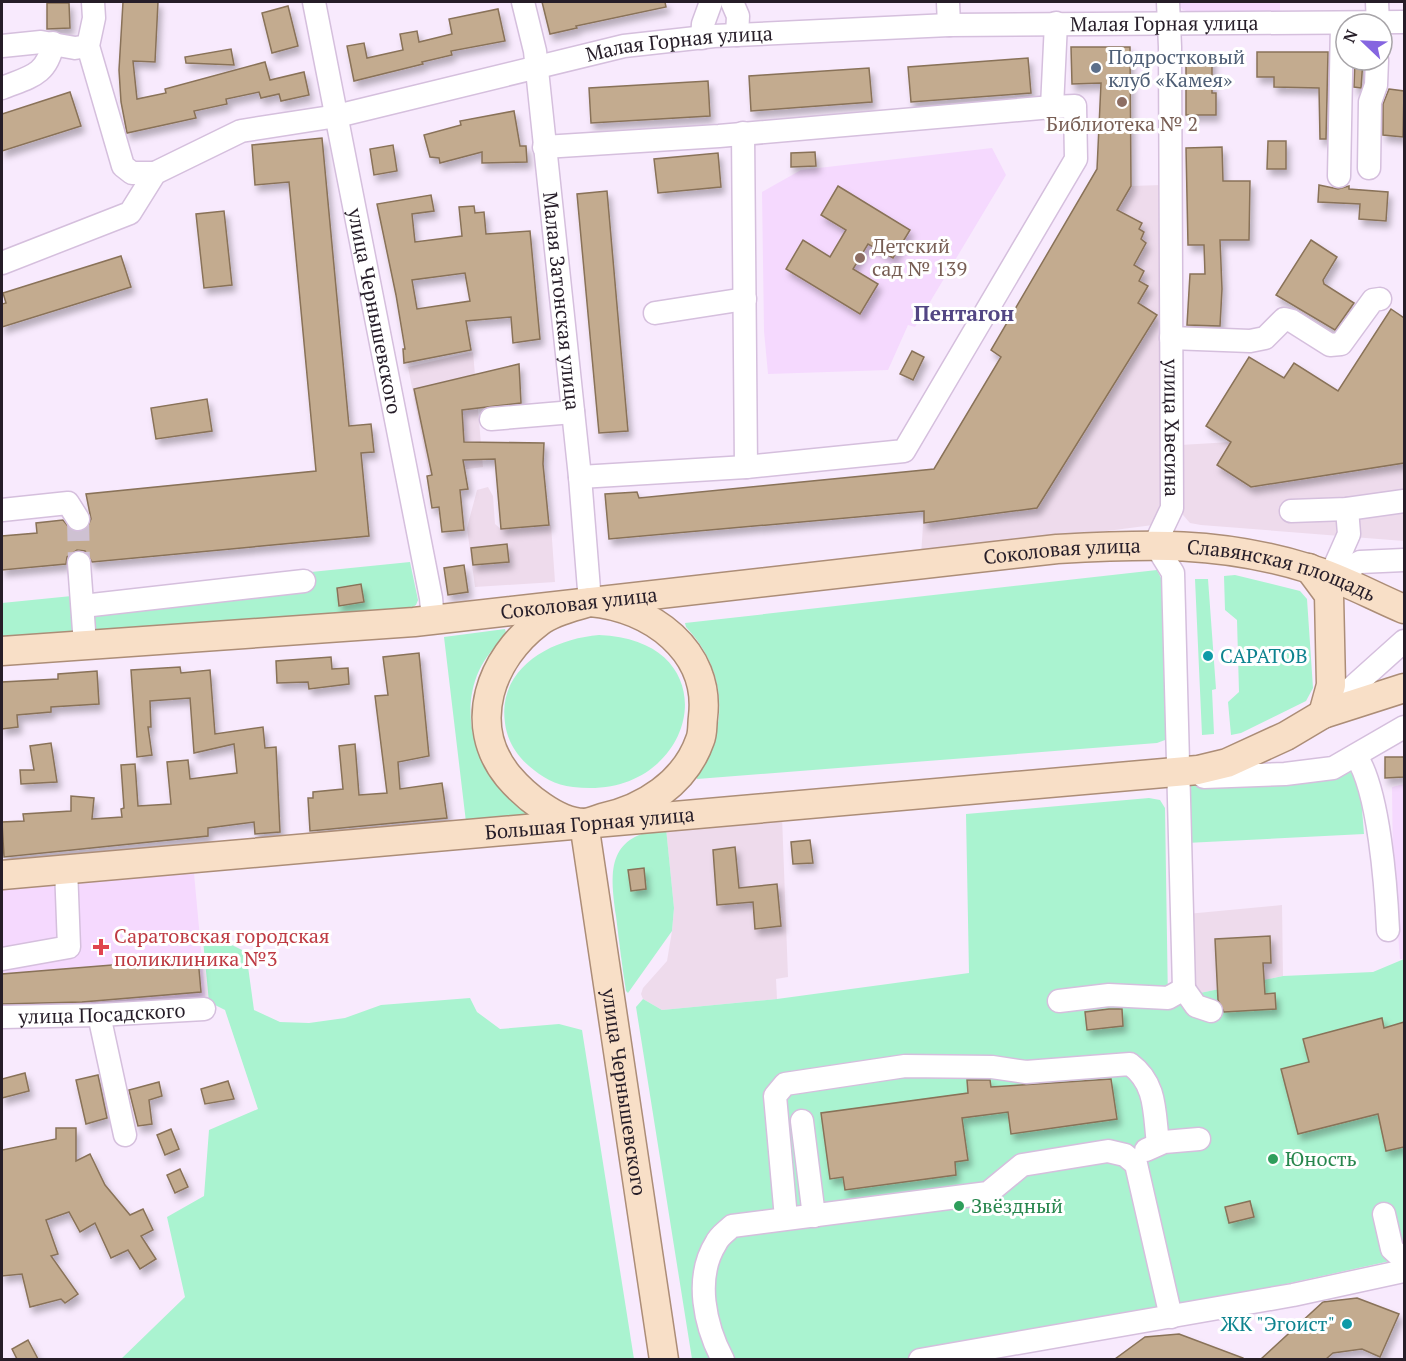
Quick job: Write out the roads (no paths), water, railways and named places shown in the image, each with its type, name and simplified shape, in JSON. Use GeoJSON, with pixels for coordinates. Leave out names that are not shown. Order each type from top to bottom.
{"type":"FeatureCollection","features":[{"type":"Feature","properties":{"kind":"main road","name":"Соколовая улица"},"geometry":{"type":"LineString","coordinates":[[2,651],[433,620],[1058,549],[1155,544]]}},
{"type":"Feature","properties":{"kind":"main road","name":"Славянская площадь"},"geometry":{"type":"LineString","coordinates":[[1155,544],[1233,551],[1320,572],[1404,609]]}},
{"type":"Feature","properties":{"kind":"main road"},"geometry":{"type":"LineString","coordinates":[[1320,572],[1329,595],[1330,685],[1323,714]]}},
{"type":"Feature","properties":{"kind":"main road"},"geometry":{"type":"LineString","coordinates":[[590,602],[620,607],[658,623],[687,651],[698,675],[705,701],[701,739],[687,764],[673,782],[642,806],[585,831],[517,787],[497,757],[486,709],[495,674],[507,651],[541,620],[590,602]]}},
{"type":"Feature","properties":{"kind":"main road"},"geometry":{"type":"LineString","coordinates":[[1176,775],[1227,763],[1286,736],[1323,714],[1404,688]]}},
{"type":"Feature","properties":{"kind":"main road","name":"Большая Горная улица"},"geometry":{"type":"LineString","coordinates":[[2,875],[440,838],[585,831],[1176,775]]}},
{"type":"Feature","properties":{"kind":"main road","name":"улица Чернышевского"},"geometry":{"type":"LineString","coordinates":[[585,831],[664,1359]]}},
{"type":"Feature","properties":{"kind":"street"},"geometry":{"type":"LineString","coordinates":[[93,2],[94,18],[88,46],[123,166],[132,173],[155,173]]}},
{"type":"Feature","properties":{"kind":"street","name":"улица Чернышевского"},"geometry":{"type":"LineString","coordinates":[[314,2],[431,598],[433,620]]}},
{"type":"Feature","properties":{"kind":"street","name":"Малая Затонская улица"},"geometry":{"type":"LineString","coordinates":[[523,2],[536,67],[580,477],[590,602]]}},
{"type":"Feature","properties":{"kind":"street"},"geometry":{"type":"LineString","coordinates":[[702,38],[703,24],[711,2]]}},
{"type":"Feature","properties":{"kind":"street"},"geometry":{"type":"LineString","coordinates":[[732,2],[738,16],[737,35]]}},
{"type":"Feature","properties":{"kind":"street"},"geometry":{"type":"LineString","coordinates":[[948,2],[950,25]]}},
{"type":"Feature","properties":{"kind":"street","name":"Малая Горная улица"},"geometry":{"type":"LineString","coordinates":[[155,173],[241,131],[337,116],[624,46],[737,35],[950,25],[1056,23],[1168,12],[1334,23]]}},
{"type":"Feature","properties":{"kind":"street","name":"улица Хвесина"},"geometry":{"type":"LineString","coordinates":[[1155,544],[1172,508],[1168,12]]}},
{"type":"Feature","properties":{"kind":"street"},"geometry":{"type":"LineString","coordinates":[[1052,107],[1056,23]]}},
{"type":"Feature","properties":{"kind":"street"},"geometry":{"type":"LineString","coordinates":[[2,46],[53,43],[75,48],[88,46]]}},
{"type":"Feature","properties":{"kind":"street"},"geometry":{"type":"LineString","coordinates":[[2,87],[40,74],[51,55],[53,43]]}},
{"type":"Feature","properties":{"kind":"street"},"geometry":{"type":"LineString","coordinates":[[1339,176],[1341,72]]}},
{"type":"Feature","properties":{"kind":"street"},"geometry":{"type":"LineString","coordinates":[[1369,168],[1370,102],[1376,85],[1377,72]]}},
{"type":"Feature","properties":{"kind":"street"},"geometry":{"type":"LineString","coordinates":[[544,147],[1075,106],[1076,159],[904,451],[746,467],[580,477]]}},
{"type":"Feature","properties":{"kind":"street"},"geometry":{"type":"LineString","coordinates":[[743,133],[746,467]]}},
{"type":"Feature","properties":{"kind":"street"},"geometry":{"type":"LineString","coordinates":[[2,263],[130,213],[155,173]]}},
{"type":"Feature","properties":{"kind":"street"},"geometry":{"type":"LineString","coordinates":[[655,313],[745,298]]}},
{"type":"Feature","properties":{"kind":"street"},"geometry":{"type":"LineString","coordinates":[[1171,338],[1250,341],[1265,338],[1284,319],[1292,321],[1330,345],[1336,345],[1341,344],[1373,300],[1380,299]]}},
{"type":"Feature","properties":{"kind":"street"},"geometry":{"type":"LineString","coordinates":[[491,419],[573,412]]}},
{"type":"Feature","properties":{"kind":"street"},"geometry":{"type":"LineString","coordinates":[[1291,511],[1347,509],[1404,501]]}},
{"type":"Feature","properties":{"kind":"street"},"geometry":{"type":"LineString","coordinates":[[2,510],[68,503],[78,519]]}},
{"type":"Feature","properties":{"kind":"street"},"geometry":{"type":"LineString","coordinates":[[1320,572],[1349,534],[1347,509]]}},
{"type":"Feature","properties":{"kind":"street"},"geometry":{"type":"LineString","coordinates":[[1155,544],[1173,573],[1176,775],[1184,989],[1196,1006],[1211,1011]]}},
{"type":"Feature","properties":{"kind":"street"},"geometry":{"type":"LineString","coordinates":[[1320,572],[1359,562],[1404,560]]}},
{"type":"Feature","properties":{"kind":"street"},"geometry":{"type":"LineString","coordinates":[[79,563],[85,644]]}},
{"type":"Feature","properties":{"kind":"street"},"geometry":{"type":"LineString","coordinates":[[82,606],[304,581]]}},
{"type":"Feature","properties":{"kind":"street"},"geometry":{"type":"LineString","coordinates":[[1323,714],[1404,641]]}},
{"type":"Feature","properties":{"kind":"street"},"geometry":{"type":"LineString","coordinates":[[1176,775],[1285,774],[1333,768],[1404,727]]}},
{"type":"Feature","properties":{"kind":"street"},"geometry":{"type":"LineString","coordinates":[[1356,756],[1367,776],[1386,882],[1388,930]]}},
{"type":"Feature","properties":{"kind":"street"},"geometry":{"type":"LineString","coordinates":[[2,959],[69,947],[66,868]]}},
{"type":"Feature","properties":{"kind":"street"},"geometry":{"type":"LineString","coordinates":[[1059,1001],[1109,995],[1168,998],[1184,989]]}},
{"type":"Feature","properties":{"kind":"street","name":"улица Посадского"},"geometry":{"type":"LineString","coordinates":[[2,1017],[99,1015],[204,1009]]}},
{"type":"Feature","properties":{"kind":"street"},"geometry":{"type":"LineString","coordinates":[[99,1015],[125,1135]]}},
{"type":"Feature","properties":{"kind":"street"},"geometry":{"type":"LineString","coordinates":[[786,1218],[775,1096],[785,1084],[905,1066],[992,1066],[1026,1072],[1130,1064],[1144,1074],[1150,1087],[1158,1144]]}},
{"type":"Feature","properties":{"kind":"street"},"geometry":{"type":"LineString","coordinates":[[802,1121],[814,1216]]}},
{"type":"Feature","properties":{"kind":"street"},"geometry":{"type":"LineString","coordinates":[[1136,1164],[1148,1147],[1199,1139]]}},
{"type":"Feature","properties":{"kind":"street"},"geometry":{"type":"LineString","coordinates":[[723,1359],[711,1337],[704,1300],[707,1263],[716,1242],[732,1226],[988,1193],[1022,1165],[1108,1151],[1125,1155],[1136,1164],[1171,1317]]}},
{"type":"Feature","properties":{"kind":"street"},"geometry":{"type":"LineString","coordinates":[[1388,1213],[1404,1260]]}},
{"type":"Feature","properties":{"kind":"street"},"geometry":{"type":"LineString","coordinates":[[920,1359],[1038,1350],[1171,1317],[1404,1271]]}},
{"type":"Feature","properties":{"kind":"tunnel"},"geometry":{"type":"LineString","coordinates":[[78,519],[79,563]]}},
{"type":"Feature","properties":{"kind":"place","name":"Подростковый клуб «Камея»"},"geometry":{"type":"Point","coordinates":[1096,68]}},
{"type":"Feature","properties":{"kind":"place","name":"Библиотека № 2"},"geometry":{"type":"Point","coordinates":[1122,102]}},
{"type":"Feature","properties":{"kind":"place","name":"Детский сад № 139"},"geometry":{"type":"Point","coordinates":[860,258]}},
{"type":"Feature","properties":{"kind":"place","name":"САРАТОВ"},"geometry":{"type":"Point","coordinates":[1208,656]}},
{"type":"Feature","properties":{"kind":"place","name":"Саратовская городская поликлиника №3"},"geometry":{"type":"Point","coordinates":[101,947]}},
{"type":"Feature","properties":{"kind":"place","name":"Юность"},"geometry":{"type":"Point","coordinates":[1273,1159]}},
{"type":"Feature","properties":{"kind":"place","name":"Звёздный"},"geometry":{"type":"Point","coordinates":[959,1206]}},
{"type":"Feature","properties":{"kind":"place","name":"ЖК \"Эгоист\""},"geometry":{"type":"Point","coordinates":[1347,1324]}},
{"type":"Feature","properties":{"kind":"district","name":"Пентагон"},"geometry":{"type":"Point","coordinates":[964,314]}}]}
